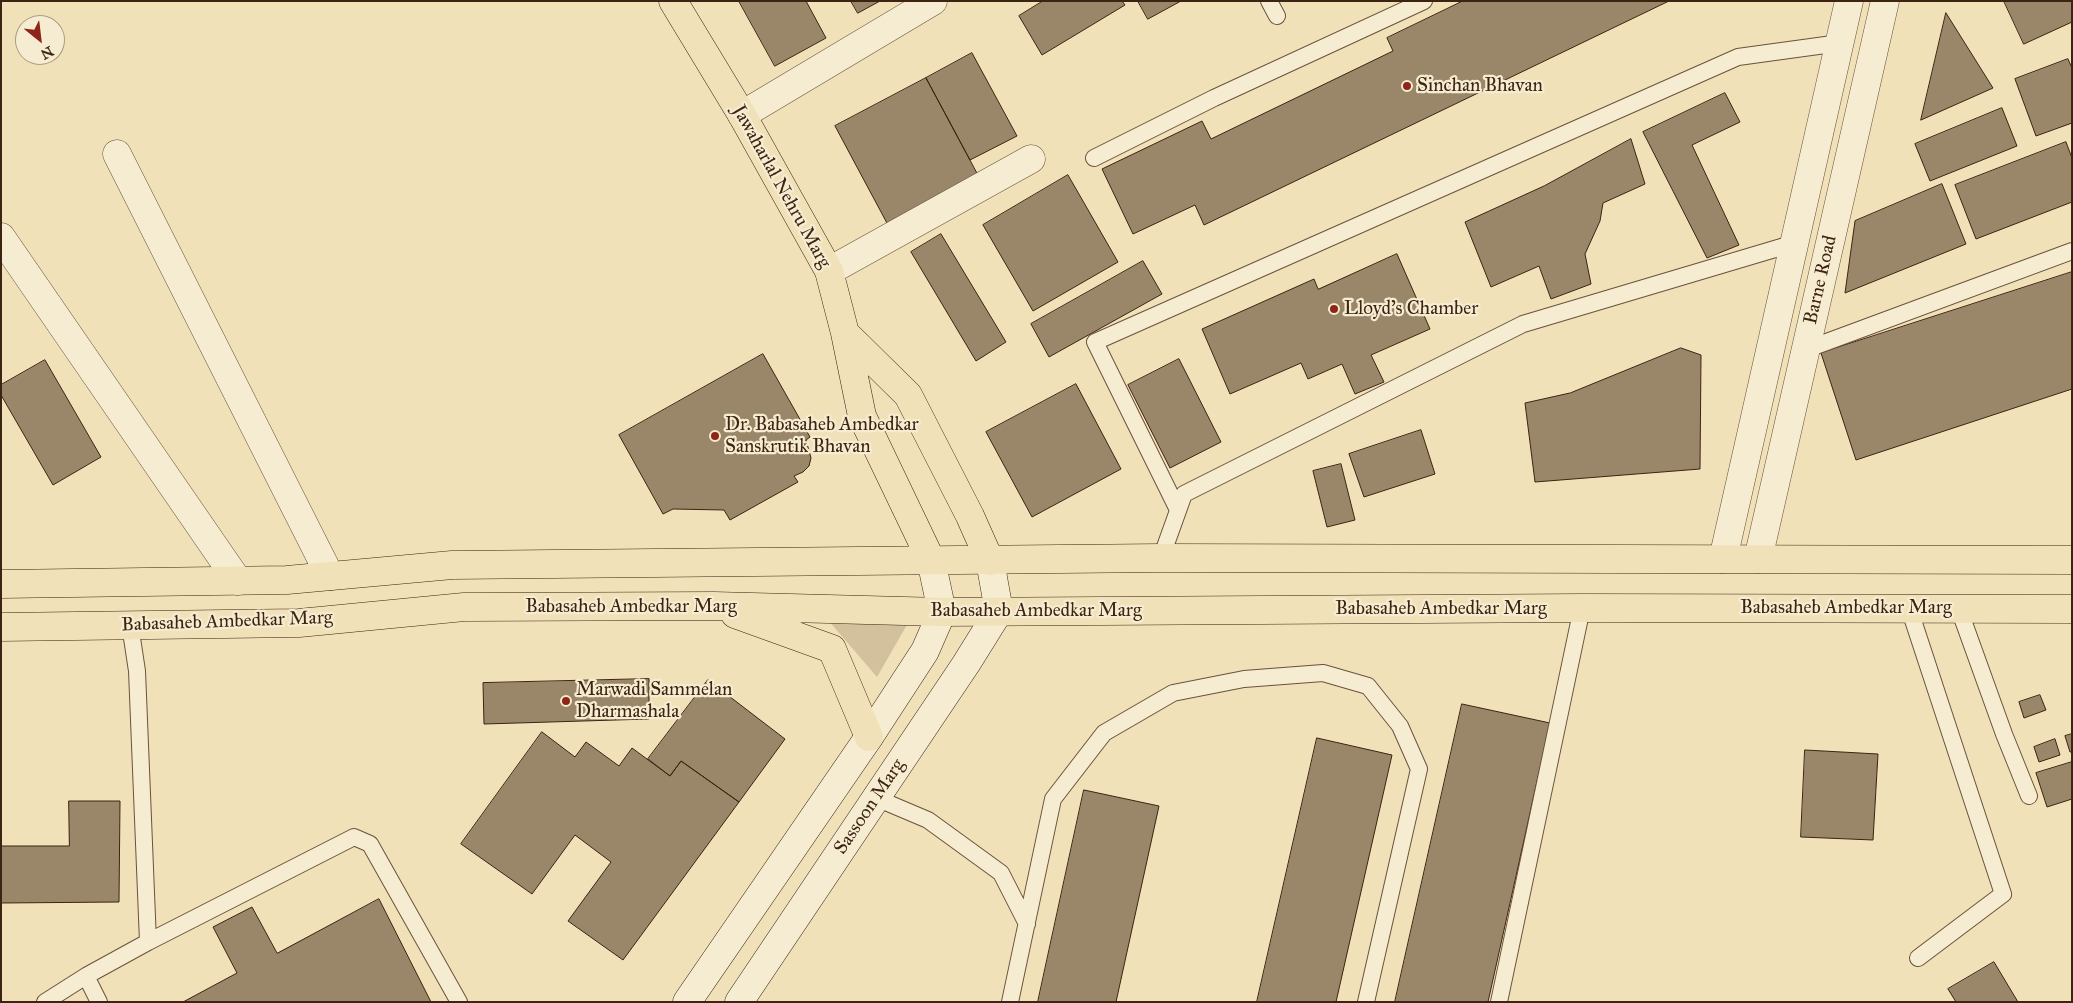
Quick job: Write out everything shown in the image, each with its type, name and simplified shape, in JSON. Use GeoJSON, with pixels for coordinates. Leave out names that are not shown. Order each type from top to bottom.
{"type":"FeatureCollection","features":[{"type":"Feature","properties":{"kind":"main road","name":"Jawaharlal Nehru Marg"},"geometry":{"type":"LineString","coordinates":[[673,1],[742,115],[829,270],[846,332],[908,395],[970,516],[990,561]]}},
{"type":"Feature","properties":{"kind":"main road"},"geometry":{"type":"LineString","coordinates":[[846,332],[862,416],[931,560]]}},
{"type":"Feature","properties":{"kind":"main road","name":"Babasaheb Ambedkar Marg"},"geometry":{"type":"LineString","coordinates":[[1,584],[287,580],[452,565],[1161,558],[2072,560]]}},
{"type":"Feature","properties":{"kind":"main road","name":"Babasaheb Ambedkar Marg"},"geometry":{"type":"LineString","coordinates":[[1,627],[299,623],[464,607],[714,606],[942,612],[1582,608],[2072,609]]}},
{"type":"Feature","properties":{"kind":"main road"},"geometry":{"type":"LineString","coordinates":[[714,606],[832,648],[869,737]]}},
{"type":"Feature","properties":{"kind":"street"},"geometry":{"type":"LineString","coordinates":[[742,115],[933,1]]}},
{"type":"Feature","properties":{"kind":"street","name":"Barne Road"},"geometry":{"type":"LineString","coordinates":[[1723,559],[1849,1]]}},
{"type":"Feature","properties":{"kind":"street","name":"Barne Road"},"geometry":{"type":"LineString","coordinates":[[1758,559],[1885,1]]}},
{"type":"Feature","properties":{"kind":"street"},"geometry":{"type":"LineString","coordinates":[[116,154],[330,576]]}},
{"type":"Feature","properties":{"kind":"street"},"geometry":{"type":"LineString","coordinates":[[829,270],[1030,159]]}},
{"type":"Feature","properties":{"kind":"street"},"geometry":{"type":"LineString","coordinates":[[1,237],[238,581]]}},
{"type":"Feature","properties":{"kind":"street"},"geometry":{"type":"LineString","coordinates":[[688,1002],[869,737],[925,651],[942,612],[931,560]]}},
{"type":"Feature","properties":{"kind":"street","name":"Jawaharlal Nehru Marg"},"geometry":{"type":"LineString","coordinates":[[990,561],[999,611]]}},
{"type":"Feature","properties":{"kind":"street","name":"Sassoon Marg"},"geometry":{"type":"LineString","coordinates":[[739,1002],[966,664],[999,611]]}},
{"type":"Feature","properties":{"kind":"lane"},"geometry":{"type":"LineString","coordinates":[[1269,1],[1277,16]]}},
{"type":"Feature","properties":{"kind":"lane"},"geometry":{"type":"LineString","coordinates":[[1094,158],[1214,98],[1424,1]]}},
{"type":"Feature","properties":{"kind":"lane"},"geometry":{"type":"LineString","coordinates":[[1178,510],[1096,342],[1738,57],[1840,43]]}},
{"type":"Feature","properties":{"kind":"lane"},"geometry":{"type":"LineString","coordinates":[[1161,558],[1184,494],[1523,324],[1795,243]]}},
{"type":"Feature","properties":{"kind":"lane"},"geometry":{"type":"LineString","coordinates":[[1805,350],[2072,251]]}},
{"type":"Feature","properties":{"kind":"lane"},"geometry":{"type":"LineString","coordinates":[[1499,1002],[1582,608]]}},
{"type":"Feature","properties":{"kind":"lane"},"geometry":{"type":"LineString","coordinates":[[1909,608],[2003,894],[1918,958]]}},
{"type":"Feature","properties":{"kind":"lane"},"geometry":{"type":"LineString","coordinates":[[1959,609],[2004,734],[2029,796]]}},
{"type":"Feature","properties":{"kind":"lane"},"geometry":{"type":"LineString","coordinates":[[130,625],[138,671],[148,942]]}},
{"type":"Feature","properties":{"kind":"lane"},"geometry":{"type":"LineString","coordinates":[[1010,1002],[1053,799],[1104,733],[1173,693],[1244,679],[1323,673],[1368,686],[1400,726],[1419,769],[1366,1002]]}},
{"type":"Feature","properties":{"kind":"lane"},"geometry":{"type":"LineString","coordinates":[[876,798],[928,820],[1001,874],[1026,924]]}},
{"type":"Feature","properties":{"kind":"lane"},"geometry":{"type":"LineString","coordinates":[[45,1002],[86,976],[148,942],[354,837],[370,844],[459,1002]]}},
{"type":"Feature","properties":{"kind":"lane"},"geometry":{"type":"LineString","coordinates":[[86,976],[99,1002]]}},
{"type":"Feature","properties":{"kind":"shaded area"},"geometry":{"type":"Polygon","coordinates":[[[828,620],[908,623],[877,677],[828,620]]]}},
{"type":"Feature","properties":{"kind":"building"},"geometry":{"type":"Polygon","coordinates":[[[739,1],[806,1],[826,38],[775,66],[739,1]]]}},
{"type":"Feature","properties":{"kind":"building"},"geometry":{"type":"Polygon","coordinates":[[[851,1],[880,1],[858,13],[851,1]]]}},
{"type":"Feature","properties":{"kind":"building"},"geometry":{"type":"Polygon","coordinates":[[[1043,1],[1122,1],[1125,5],[1042,55],[1019,16],[1043,1]]]}},
{"type":"Feature","properties":{"kind":"building"},"geometry":{"type":"Polygon","coordinates":[[[1138,1],[1181,1],[1148,19],[1138,1]]]}},
{"type":"Feature","properties":{"kind":"building","name":"Sinchan Bhavan"},"geometry":{"type":"Polygon","coordinates":[[[1463,1],[1669,1],[1204,225],[1195,205],[1133,234],[1102,169],[1202,121],[1211,139],[1393,51],[1387,38],[1463,1]]]}},
{"type":"Feature","properties":{"kind":"building"},"geometry":{"type":"Polygon","coordinates":[[[2004,1],[2072,1],[2072,22],[2024,44],[2004,1]]]}},
{"type":"Feature","properties":{"kind":"building"},"geometry":{"type":"Polygon","coordinates":[[[1946,13],[1993,88],[1921,120],[1946,13]]]}},
{"type":"Feature","properties":{"kind":"building"},"geometry":{"type":"Polygon","coordinates":[[[972,53],[1017,136],[970,160],[926,78],[972,53]]]}},
{"type":"Feature","properties":{"kind":"building"},"geometry":{"type":"Polygon","coordinates":[[[2068,59],[2072,68],[2072,123],[2036,136],[2015,79],[2068,59]]]}},
{"type":"Feature","properties":{"kind":"building"},"geometry":{"type":"Polygon","coordinates":[[[926,78],[979,177],[888,225],[835,126],[926,78]]]}},
{"type":"Feature","properties":{"kind":"building"},"geometry":{"type":"Polygon","coordinates":[[[1725,93],[1740,122],[1692,145],[1739,245],[1707,258],[1643,132],[1725,93]]]}},
{"type":"Feature","properties":{"kind":"building"},"geometry":{"type":"Polygon","coordinates":[[[2002,108],[2017,146],[1930,181],[1915,144],[2002,108]]]}},
{"type":"Feature","properties":{"kind":"building"},"geometry":{"type":"Polygon","coordinates":[[[1631,139],[1645,184],[1603,203],[1600,221],[1585,254],[1591,284],[1551,299],[1539,266],[1491,287],[1465,222],[1544,186],[1631,139]]]}},
{"type":"Feature","properties":{"kind":"building"},"geometry":{"type":"Polygon","coordinates":[[[2066,142],[2072,158],[2072,202],[1976,239],[1955,185],[2066,142]]]}},
{"type":"Feature","properties":{"kind":"building"},"geometry":{"type":"Polygon","coordinates":[[[1068,175],[1118,262],[1033,311],[983,225],[1068,175]]]}},
{"type":"Feature","properties":{"kind":"building"},"geometry":{"type":"Polygon","coordinates":[[[1942,184],[1966,244],[1845,293],[1855,221],[1942,184]]]}},
{"type":"Feature","properties":{"kind":"building"},"geometry":{"type":"Polygon","coordinates":[[[941,234],[1006,342],[976,361],[911,252],[941,234]]]}},
{"type":"Feature","properties":{"kind":"building","name":"Lloyd's Chamber"},"geometry":{"type":"Polygon","coordinates":[[[1397,254],[1430,329],[1371,355],[1384,382],[1355,394],[1342,364],[1308,379],[1301,363],[1230,394],[1202,329],[1314,279],[1318,289],[1397,254]]]}},
{"type":"Feature","properties":{"kind":"building"},"geometry":{"type":"Polygon","coordinates":[[[1143,261],[1162,294],[1049,357],[1031,324],[1143,261]]]}},
{"type":"Feature","properties":{"kind":"building"},"geometry":{"type":"Polygon","coordinates":[[[2072,272],[2072,389],[1856,460],[1821,353],[2072,272]]]}},
{"type":"Feature","properties":{"kind":"building"},"geometry":{"type":"Polygon","coordinates":[[[1681,348],[1701,355],[1700,469],[1535,482],[1525,403],[1570,393],[1681,348]]]}},
{"type":"Feature","properties":{"kind":"building","name":"Dr. Babasaheb Ambedkar Sanskrutik Bhavan"},"geometry":{"type":"Polygon","coordinates":[[[763,354],[810,437],[806,440],[811,458],[809,466],[803,472],[794,476],[798,482],[730,520],[724,510],[673,509],[663,514],[619,435],[763,354]]]}},
{"type":"Feature","properties":{"kind":"building"},"geometry":{"type":"Polygon","coordinates":[[[1179,359],[1221,442],[1170,468],[1128,385],[1179,359]]]}},
{"type":"Feature","properties":{"kind":"building"},"geometry":{"type":"Polygon","coordinates":[[[45,360],[101,457],[53,485],[1,395],[1,385],[45,360]]]}},
{"type":"Feature","properties":{"kind":"building"},"geometry":{"type":"Polygon","coordinates":[[[1076,384],[1121,469],[1032,517],[986,432],[1076,384]]]}},
{"type":"Feature","properties":{"kind":"building"},"geometry":{"type":"Polygon","coordinates":[[[1421,430],[1435,474],[1364,497],[1349,454],[1421,430]]]}},
{"type":"Feature","properties":{"kind":"building"},"geometry":{"type":"Polygon","coordinates":[[[1341,464],[1355,520],[1327,527],[1313,471],[1341,464]]]}},
{"type":"Feature","properties":{"kind":"building","name":"Marwadi Sammelan Dharmashala"},"geometry":{"type":"Polygon","coordinates":[[[649,679],[649,719],[484,724],[483,683],[649,679]]]}},
{"type":"Feature","properties":{"kind":"building"},"geometry":{"type":"Polygon","coordinates":[[[708,680],[785,739],[739,802],[681,761],[670,776],[648,759],[708,680]]]}},
{"type":"Feature","properties":{"kind":"building"},"geometry":{"type":"Polygon","coordinates":[[[2040,695],[2046,710],[2024,718],[2019,702],[2040,695]]]}},
{"type":"Feature","properties":{"kind":"building"},"geometry":{"type":"Polygon","coordinates":[[[1462,704],[1550,723],[1488,1002],[1395,1002],[1462,704]]]}},
{"type":"Feature","properties":{"kind":"building"},"geometry":{"type":"Polygon","coordinates":[[[542,732],[575,757],[586,742],[619,766],[632,748],[670,776],[681,761],[739,802],[623,960],[568,921],[611,862],[575,835],[532,894],[461,844],[542,732]]]}},
{"type":"Feature","properties":{"kind":"building"},"geometry":{"type":"Polygon","coordinates":[[[2072,734],[2072,752],[2070,752],[2065,736],[2072,734]]]}},
{"type":"Feature","properties":{"kind":"building"},"geometry":{"type":"Polygon","coordinates":[[[1317,738],[1392,755],[1336,1002],[1257,1002],[1317,738]]]}},
{"type":"Feature","properties":{"kind":"building"},"geometry":{"type":"Polygon","coordinates":[[[2055,739],[2060,755],[2039,762],[2034,747],[2055,739]]]}},
{"type":"Feature","properties":{"kind":"building"},"geometry":{"type":"Polygon","coordinates":[[[1805,750],[1878,754],[1873,840],[1801,837],[1805,750]]]}},
{"type":"Feature","properties":{"kind":"building"},"geometry":{"type":"Polygon","coordinates":[[[2072,762],[2072,799],[2047,807],[2036,773],[2072,762]]]}},
{"type":"Feature","properties":{"kind":"building"},"geometry":{"type":"Polygon","coordinates":[[[1084,790],[1159,806],[1116,1002],[1038,1002],[1084,790]]]}},
{"type":"Feature","properties":{"kind":"building"},"geometry":{"type":"Polygon","coordinates":[[[69,801],[120,801],[119,902],[1,903],[1,846],[69,846],[69,801]]]}},
{"type":"Feature","properties":{"kind":"building"},"geometry":{"type":"Polygon","coordinates":[[[379,899],[431,1002],[183,1002],[237,973],[213,927],[252,907],[277,953],[379,899]]]}},
{"type":"Feature","properties":{"kind":"building"},"geometry":{"type":"Polygon","coordinates":[[[1994,962],[2018,1002],[1956,1002],[1948,989],[1994,962]]]}},
{"type":"Feature","properties":{"kind":"place","name":"Sinchan Bhavan"},"geometry":{"type":"Point","coordinates":[1407,86]}},
{"type":"Feature","properties":{"kind":"place","name":"Lloyd's Chamber"},"geometry":{"type":"Point","coordinates":[1334,309]}},
{"type":"Feature","properties":{"kind":"place","name":"Dr. Babasaheb Ambedkar Sanskrutik Bhavan"},"geometry":{"type":"Point","coordinates":[715,436]}},
{"type":"Feature","properties":{"kind":"place","name":"Marwadi Sammelan Dharmashala"},"geometry":{"type":"Point","coordinates":[566,701]}}]}
